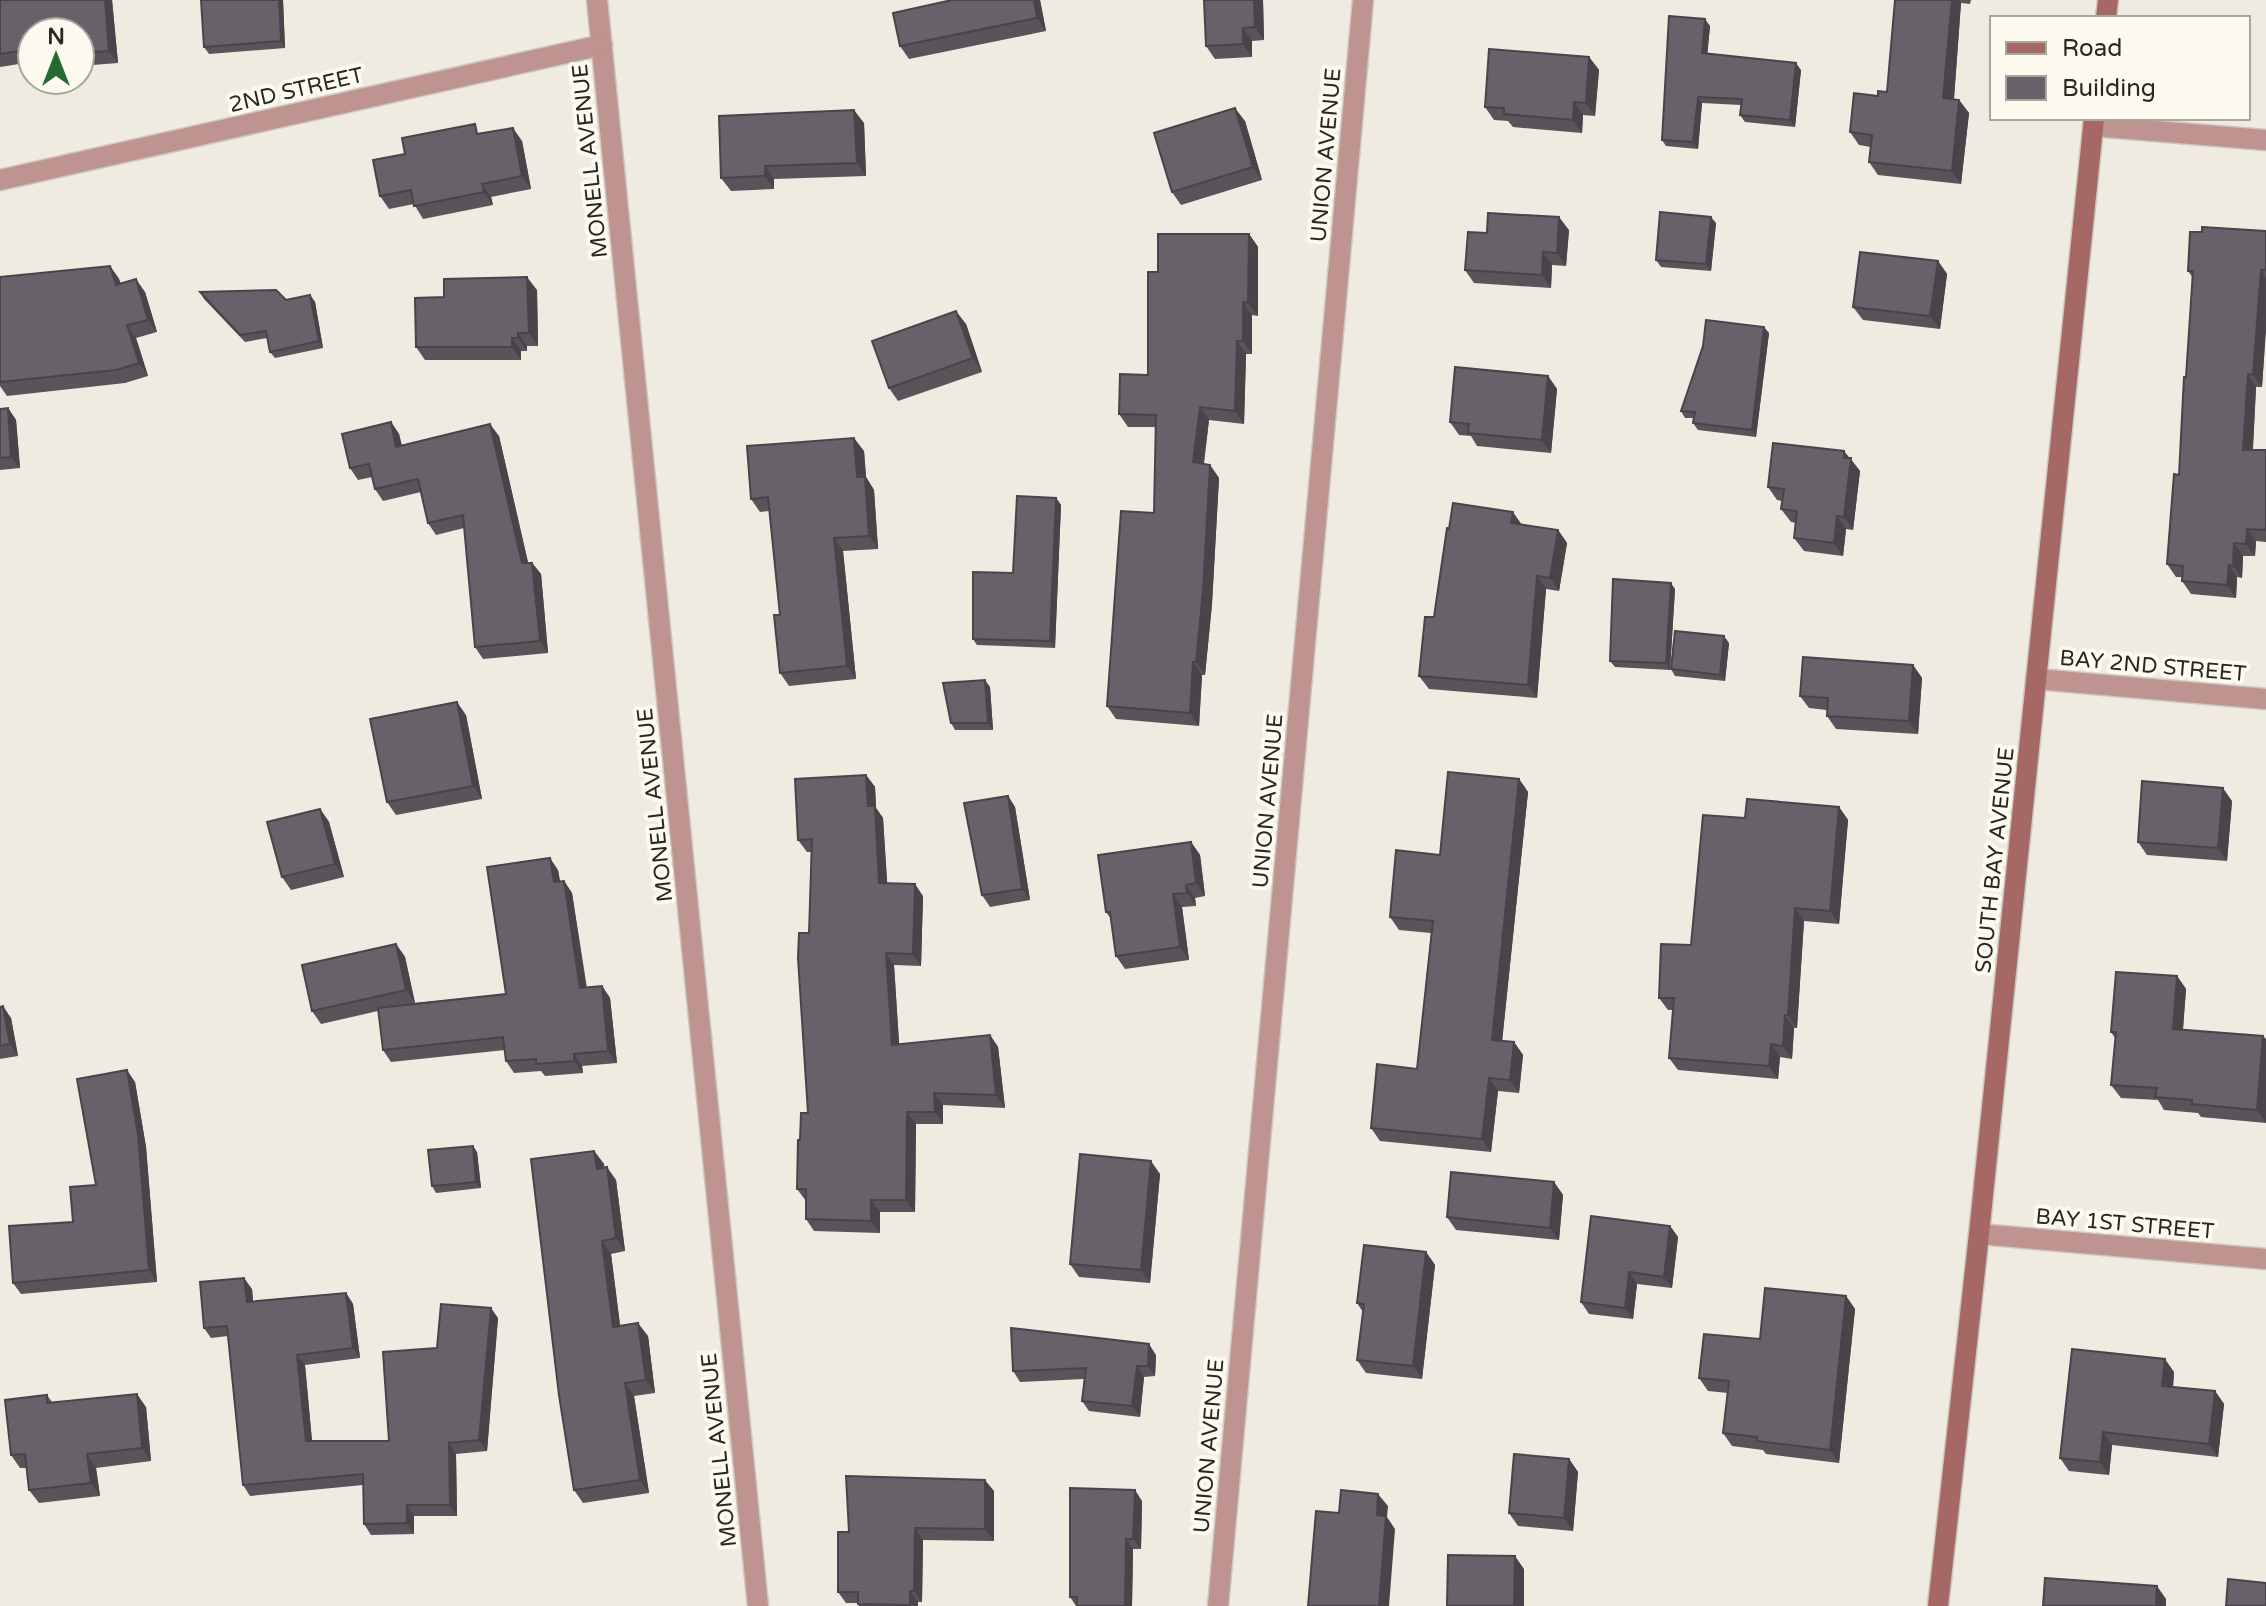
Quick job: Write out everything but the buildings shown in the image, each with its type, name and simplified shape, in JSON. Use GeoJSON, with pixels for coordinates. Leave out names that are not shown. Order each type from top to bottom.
{"type":"FeatureCollection","features":[{"type":"Feature","properties":{"kind":"street","name":"MONELL AVENUE"},"geometry":{"type":"LineString","coordinates":[[597,0],[758,1606]]}},
{"type":"Feature","properties":{"kind":"street","name":"UNION AVENUE"},"geometry":{"type":"LineString","coordinates":[[1218,1606],[1363,0]]}},
{"type":"Feature","properties":{"kind":"street","name":"2ND STREET"},"geometry":{"type":"LineString","coordinates":[[0,180],[602,45]]}},
{"type":"Feature","properties":{"kind":"street"},"geometry":{"type":"LineString","coordinates":[[2094,122],[2266,140]]}},
{"type":"Feature","properties":{"kind":"street","name":"SOUTH BAY AVENUE"},"geometry":{"type":"LineString","coordinates":[[1938,1606],[2094,122]]}},
{"type":"Feature","properties":{"kind":"street","name":"BAY 2ND STREET"},"geometry":{"type":"LineString","coordinates":[[2036,679],[2266,699]]}},
{"type":"Feature","properties":{"kind":"street","name":"BAY 1ST STREET"},"geometry":{"type":"LineString","coordinates":[[1979,1234],[2266,1259]]}}]}
